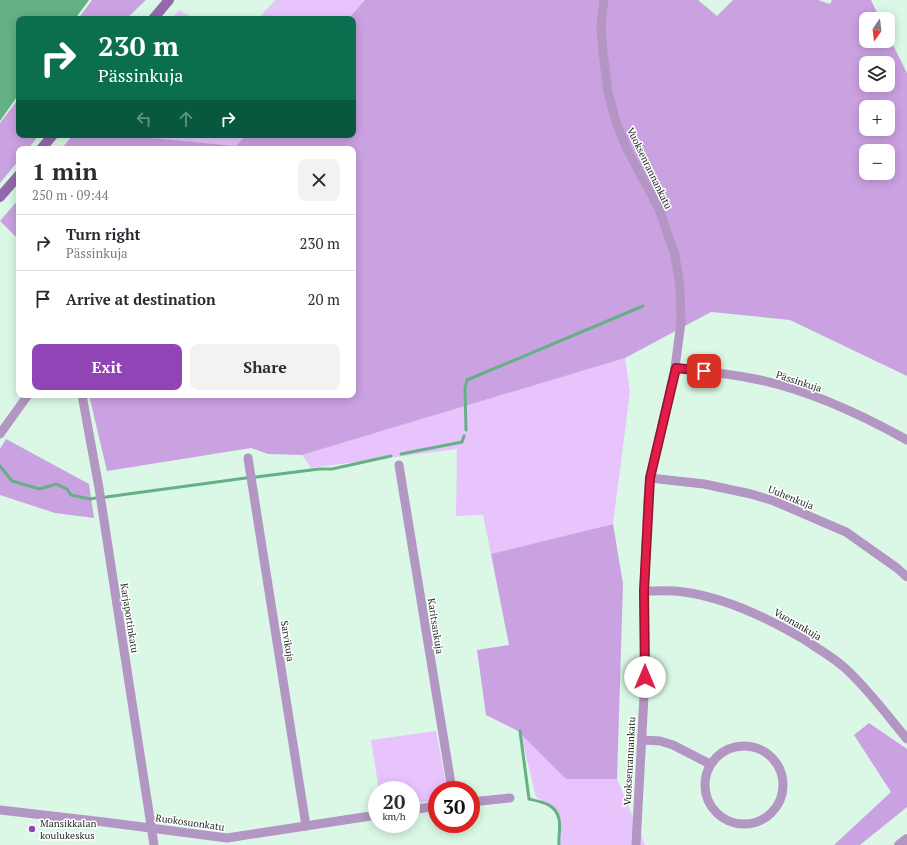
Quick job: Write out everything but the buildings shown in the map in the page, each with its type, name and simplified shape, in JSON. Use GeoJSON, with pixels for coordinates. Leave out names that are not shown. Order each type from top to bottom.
{"type":"FeatureCollection","features":[{"type":"Feature","properties":{"kind":"main road"},"geometry":{"type":"LineString","coordinates":[[156,16],[169,0]]}},
{"type":"Feature","properties":{"kind":"main road"},"geometry":{"type":"LineString","coordinates":[[44,146],[50,138]]}},
{"type":"Feature","properties":{"kind":"main road"},"geometry":{"type":"LineString","coordinates":[[0,197],[16,178]]}},
{"type":"Feature","properties":{"kind":"street","name":"Vuoksenrannankatu"},"geometry":{"type":"LineString","coordinates":[[604,0],[602,26],[603,53],[608,92],[616,122],[628,152],[659,209],[675,255],[680,287],[681,322],[676,368],[650,478],[644,591],[645,677],[636,845]]}},
{"type":"Feature","properties":{"kind":"street","name":"Pässinkuja"},"geometry":{"type":"LineString","coordinates":[[676,368],[728,374],[761,380],[785,387],[839,406],[883,426],[907,440]]}},
{"type":"Feature","properties":{"kind":"street"},"geometry":{"type":"LineString","coordinates":[[0,434],[26,398]]}},
{"type":"Feature","properties":{"kind":"street","name":"Karjaportinkatu"},"geometry":{"type":"LineString","coordinates":[[83,398],[99,488],[154,845]]}},
{"type":"Feature","properties":{"kind":"street","name":"Sarvikuja"},"geometry":{"type":"LineString","coordinates":[[248,458],[306,826]]}},
{"type":"Feature","properties":{"kind":"street","name":"Karitsankuja"},"geometry":{"type":"LineString","coordinates":[[399,465],[451,781]]}},
{"type":"Feature","properties":{"kind":"street","name":"Uuhenkuja"},"geometry":{"type":"LineString","coordinates":[[650,478],[704,484],[751,494],[774,501],[846,532],[897,568],[907,577]]}},
{"type":"Feature","properties":{"kind":"street","name":"Vuonankuja"},"geometry":{"type":"LineString","coordinates":[[644,591],[684,592],[705,596],[722,601],[778,624],[820,650],[843,667],[865,688],[907,739]]}},
{"type":"Feature","properties":{"kind":"street"},"geometry":{"type":"LineString","coordinates":[[642,740],[660,741],[673,745],[710,764]]}},
{"type":"Feature","properties":{"kind":"street"},"geometry":{"type":"LineString","coordinates":[[748,746],[762,750],[772,758],[780,769],[783,782],[782,795],[776,807],[767,817],[755,823],[749,824],[729,821],[718,814],[710,804],[705,792],[705,779],[710,764],[719,755],[733,748],[748,746]]}},
{"type":"Feature","properties":{"kind":"street"},"geometry":{"type":"LineString","coordinates":[[480,801],[510,798]]}},
{"type":"Feature","properties":{"kind":"street","name":"Ruokosuonkatu"},"geometry":{"type":"LineString","coordinates":[[0,810],[151,827],[227,838],[368,816]]}},
{"type":"Feature","properties":{"kind":"street"},"geometry":{"type":"LineString","coordinates":[[899,845],[907,839]]}},
{"type":"Feature","properties":{"kind":"shaded area"},"geometry":{"type":"Polygon","coordinates":[[[0,0],[89,0],[77,16],[16,16],[16,98],[0,121],[0,0]]]}},
{"type":"Feature","properties":{"kind":"shaded area"},"geometry":{"type":"Polygon","coordinates":[[[92,0],[146,0],[129,16],[80,16],[92,0]]]}},
{"type":"Feature","properties":{"kind":"shaded area"},"geometry":{"type":"Polygon","coordinates":[[[275,0],[365,0],[351,16],[261,16],[275,0]]]}},
{"type":"Feature","properties":{"kind":"shaded area"},"geometry":{"type":"Polygon","coordinates":[[[365,0],[698,0],[717,16],[733,0],[818,0],[830,4],[832,0],[871,0],[877,12],[859,12],[859,48],[894,48],[907,73],[907,376],[790,320],[711,312],[625,358],[302,455],[268,454],[251,448],[107,471],[90,398],[356,398],[356,146],[236,146],[243,138],[356,138],[356,16],[351,16],[365,0]]]}},
{"type":"Feature","properties":{"kind":"shaded area"},"geometry":{"type":"Polygon","coordinates":[[[179,10],[190,16],[174,16],[179,10]]]}},
{"type":"Feature","properties":{"kind":"shaded area"},"geometry":{"type":"Polygon","coordinates":[[[16,102],[16,138],[37,138],[30,146],[16,146],[16,164],[0,183],[0,123],[16,102]]]}},
{"type":"Feature","properties":{"kind":"shaded area"},"geometry":{"type":"Polygon","coordinates":[[[70,138],[151,138],[236,146],[64,146],[70,138]]]}},
{"type":"Feature","properties":{"kind":"shaded area"},"geometry":{"type":"Polygon","coordinates":[[[143,138],[243,138],[236,146],[143,138]]]}},
{"type":"Feature","properties":{"kind":"shaded area"},"geometry":{"type":"Polygon","coordinates":[[[16,202],[16,237],[0,221],[16,202]]]}},
{"type":"Feature","properties":{"kind":"shaded area"},"geometry":{"type":"Polygon","coordinates":[[[625,358],[630,392],[613,524],[491,554],[483,515],[456,516],[457,449],[311,468],[302,455],[625,358]]]}},
{"type":"Feature","properties":{"kind":"shaded area"},"geometry":{"type":"Polygon","coordinates":[[[6,439],[89,484],[94,518],[55,513],[0,495],[0,449],[6,439]]]}},
{"type":"Feature","properties":{"kind":"shaded area"},"geometry":{"type":"Polygon","coordinates":[[[613,524],[623,584],[617,779],[566,779],[518,731],[486,715],[477,650],[509,645],[491,554],[613,524]]]}},
{"type":"Feature","properties":{"kind":"shaded area"},"geometry":{"type":"Polygon","coordinates":[[[869,723],[907,749],[907,807],[860,845],[834,845],[891,792],[854,735],[869,723]]]}},
{"type":"Feature","properties":{"kind":"shaded area"},"geometry":{"type":"Polygon","coordinates":[[[436,731],[445,781],[428,781],[428,802],[420,802],[420,781],[378,781],[371,740],[436,731]]]}},
{"type":"Feature","properties":{"kind":"shaded area"},"geometry":{"type":"Polygon","coordinates":[[[520,731],[566,779],[617,779],[645,845],[559,845],[559,819],[550,806],[536,797],[520,731]]]}},
{"type":"Feature","properties":{"kind":"waterway"},"geometry":{"type":"LineString","coordinates":[[466,430],[465,388],[467,380],[643,306]]}},
{"type":"Feature","properties":{"kind":"waterway"},"geometry":{"type":"LineString","coordinates":[[401,454],[462,442],[464,436]]}},
{"type":"Feature","properties":{"kind":"waterway"},"geometry":{"type":"LineString","coordinates":[[256,477],[319,469],[332,469],[391,456]]}},
{"type":"Feature","properties":{"kind":"waterway"},"geometry":{"type":"LineString","coordinates":[[0,466],[12,481],[40,489],[56,484],[67,489],[71,495],[90,499],[96,498]]}},
{"type":"Feature","properties":{"kind":"waterway"},"geometry":{"type":"LineString","coordinates":[[106,497],[246,478]]}},
{"type":"Feature","properties":{"kind":"waterway"},"geometry":{"type":"LineString","coordinates":[[520,731],[529,799],[548,804],[555,810],[560,822],[559,845]]}},
{"type":"Feature","properties":{"kind":"place","name":"Mansikkalan koulukeskus"},"geometry":{"type":"Point","coordinates":[32,829]}},
{"type":"Feature","properties":{"kind":"route"},"geometry":{"type":"LineString","coordinates":[[645,677],[644,591],[650,478],[676,368],[704,371]]}}]}
